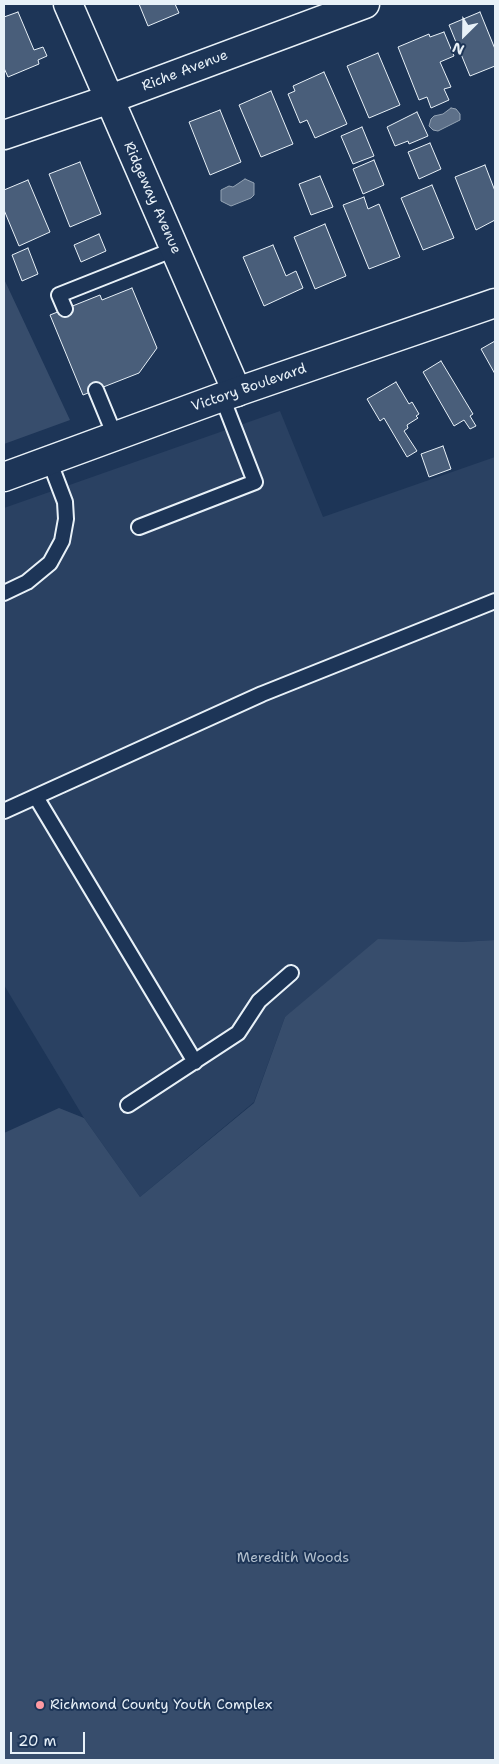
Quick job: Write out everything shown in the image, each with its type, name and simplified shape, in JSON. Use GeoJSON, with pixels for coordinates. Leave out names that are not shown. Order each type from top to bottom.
{"type":"FeatureCollection","features":[{"type":"Feature","properties":{"kind":"street","name":"Ridgeway Avenue"},"geometry":{"type":"LineString","coordinates":[[68,4],[175,249],[230,395]]}},
{"type":"Feature","properties":{"kind":"street","name":"Riche Avenue"},"geometry":{"type":"LineString","coordinates":[[4,136],[110,99],[364,4]]}},
{"type":"Feature","properties":{"kind":"street","name":"Victory Boulevard"},"geometry":{"type":"LineString","coordinates":[[4,477],[230,395],[495,303]]}},
{"type":"Feature","properties":{"kind":"lane"},"geometry":{"type":"LineString","coordinates":[[65,309],[59,295],[175,249]]}},
{"type":"Feature","properties":{"kind":"lane"},"geometry":{"type":"LineString","coordinates":[[96,390],[116,436]]}},
{"type":"Feature","properties":{"kind":"lane"},"geometry":{"type":"LineString","coordinates":[[139,527],[256,482],[230,395]]}},
{"type":"Feature","properties":{"kind":"lane"},"geometry":{"type":"LineString","coordinates":[[4,593],[27,582],[50,563],[62,541],[66,519],[65,502],[49,460]]}},
{"type":"Feature","properties":{"kind":"lane"},"geometry":{"type":"LineString","coordinates":[[4,811],[262,694],[495,601]]}},
{"type":"Feature","properties":{"kind":"lane"},"geometry":{"type":"LineString","coordinates":[[36,796],[195,1062]]}},
{"type":"Feature","properties":{"kind":"lane"},"geometry":{"type":"LineString","coordinates":[[128,1105],[238,1033],[259,1001],[291,973]]}},
{"type":"Feature","properties":{"kind":"shaded area"},"geometry":{"type":"Polygon","coordinates":[[[451,108],[456,109],[460,114],[460,120],[438,131],[433,130],[429,126],[434,116],[443,114],[451,108]]]}},
{"type":"Feature","properties":{"kind":"shaded area"},"geometry":{"type":"Polygon","coordinates":[[[245,179],[254,183],[254,195],[251,198],[231,206],[221,201],[221,190],[229,186],[233,187],[245,179]]]}},
{"type":"Feature","properties":{"kind":"shaded area"},"geometry":{"type":"Polygon","coordinates":[[[280,411],[323,517],[495,457],[495,940],[460,942],[285,1017],[254,1102],[140,1197],[84,1118],[4,985],[4,508],[280,411]]]}},
{"type":"Feature","properties":{"kind":"green space"},"geometry":{"type":"Polygon","coordinates":[[[4,279],[70,420],[4,444],[4,279]]]}},
{"type":"Feature","properties":{"kind":"green space","name":"Meredith Woods"},"geometry":{"type":"Polygon","coordinates":[[[378,939],[460,942],[495,940],[495,1760],[4,1760],[4,1133],[59,1108],[84,1118],[140,1197],[254,1103],[285,1017],[378,939]]]}},
{"type":"Feature","properties":{"kind":"building"},"geometry":{"type":"Polygon","coordinates":[[[139,4],[175,4],[179,13],[148,26],[139,4]]]}},
{"type":"Feature","properties":{"kind":"building"},"geometry":{"type":"Polygon","coordinates":[[[18,12],[34,50],[43,47],[47,56],[38,60],[39,64],[8,77],[4,68],[4,17],[18,12]]]}},
{"type":"Feature","properties":{"kind":"building"},"geometry":{"type":"Polygon","coordinates":[[[480,12],[495,49],[495,66],[470,76],[449,25],[480,12]]]}},
{"type":"Feature","properties":{"kind":"building"},"geometry":{"type":"Polygon","coordinates":[[[444,32],[454,56],[440,62],[451,87],[444,89],[449,100],[431,108],[427,97],[419,100],[398,47],[429,34],[430,37],[444,32]]]}},
{"type":"Feature","properties":{"kind":"building"},"geometry":{"type":"Polygon","coordinates":[[[378,53],[400,105],[369,118],[347,66],[378,53]]]}},
{"type":"Feature","properties":{"kind":"building"},"geometry":{"type":"Polygon","coordinates":[[[324,72],[347,124],[315,138],[307,120],[300,123],[288,94],[295,91],[293,86],[324,72]]]}},
{"type":"Feature","properties":{"kind":"building"},"geometry":{"type":"Polygon","coordinates":[[[271,91],[293,144],[261,157],[239,105],[271,91]]]}},
{"type":"Feature","properties":{"kind":"building"},"geometry":{"type":"Polygon","coordinates":[[[220,110],[241,162],[210,175],[189,122],[220,110]]]}},
{"type":"Feature","properties":{"kind":"building"},"geometry":{"type":"Polygon","coordinates":[[[417,112],[428,136],[409,144],[408,141],[395,146],[387,127],[417,112]]]}},
{"type":"Feature","properties":{"kind":"building"},"geometry":{"type":"Polygon","coordinates":[[[362,127],[374,156],[353,164],[341,136],[362,127]]]}},
{"type":"Feature","properties":{"kind":"building"},"geometry":{"type":"Polygon","coordinates":[[[430,143],[441,169],[419,179],[408,152],[430,143]]]}},
{"type":"Feature","properties":{"kind":"building"},"geometry":{"type":"Polygon","coordinates":[[[374,160],[384,185],[363,194],[353,169],[374,160]]]}},
{"type":"Feature","properties":{"kind":"building"},"geometry":{"type":"Polygon","coordinates":[[[80,162],[101,214],[70,227],[49,174],[80,162]]]}},
{"type":"Feature","properties":{"kind":"building"},"geometry":{"type":"Polygon","coordinates":[[[485,165],[495,191],[495,220],[476,230],[455,177],[485,165]]]}},
{"type":"Feature","properties":{"kind":"building"},"geometry":{"type":"Polygon","coordinates":[[[320,176],[333,207],[311,215],[299,184],[320,176]]]}},
{"type":"Feature","properties":{"kind":"building"},"geometry":{"type":"Polygon","coordinates":[[[28,180],[50,232],[19,246],[4,210],[4,190],[28,180]]]}},
{"type":"Feature","properties":{"kind":"building"},"geometry":{"type":"Polygon","coordinates":[[[432,185],[454,238],[423,250],[401,198],[432,185]]]}},
{"type":"Feature","properties":{"kind":"building"},"geometry":{"type":"Polygon","coordinates":[[[364,197],[368,209],[379,204],[400,257],[369,269],[343,205],[364,197]]]}},
{"type":"Feature","properties":{"kind":"building"},"geometry":{"type":"Polygon","coordinates":[[[325,224],[346,276],[315,289],[294,237],[325,224]]]}},
{"type":"Feature","properties":{"kind":"building"},"geometry":{"type":"Polygon","coordinates":[[[99,234],[106,251],[81,262],[74,245],[99,234]]]}},
{"type":"Feature","properties":{"kind":"building"},"geometry":{"type":"Polygon","coordinates":[[[273,245],[286,276],[296,271],[303,288],[264,306],[243,257],[273,245]]]}},
{"type":"Feature","properties":{"kind":"building"},"geometry":{"type":"Polygon","coordinates":[[[28,248],[38,274],[22,281],[12,255],[28,248]]]}},
{"type":"Feature","properties":{"kind":"building"},"geometry":{"type":"Polygon","coordinates":[[[132,288],[157,348],[139,373],[83,395],[50,315],[100,295],[102,300],[132,288]]]}},
{"type":"Feature","properties":{"kind":"building"},"geometry":{"type":"Polygon","coordinates":[[[495,341],[495,374],[481,349],[495,341]]]}},
{"type":"Feature","properties":{"kind":"building"},"geometry":{"type":"Polygon","coordinates":[[[441,361],[473,414],[470,416],[476,426],[470,429],[464,420],[454,426],[423,372],[441,361]]]}},
{"type":"Feature","properties":{"kind":"building"},"geometry":{"type":"Polygon","coordinates":[[[396,382],[409,404],[412,402],[419,414],[416,416],[418,418],[407,425],[408,428],[404,431],[417,451],[407,457],[384,418],[380,421],[367,399],[396,382]]]}},
{"type":"Feature","properties":{"kind":"building"},"geometry":{"type":"Polygon","coordinates":[[[443,446],[451,469],[429,477],[421,454],[443,446]]]}},
{"type":"Feature","properties":{"kind":"place","name":"Richmond County Youth Complex"},"geometry":{"type":"Point","coordinates":[40,1705]}}]}
